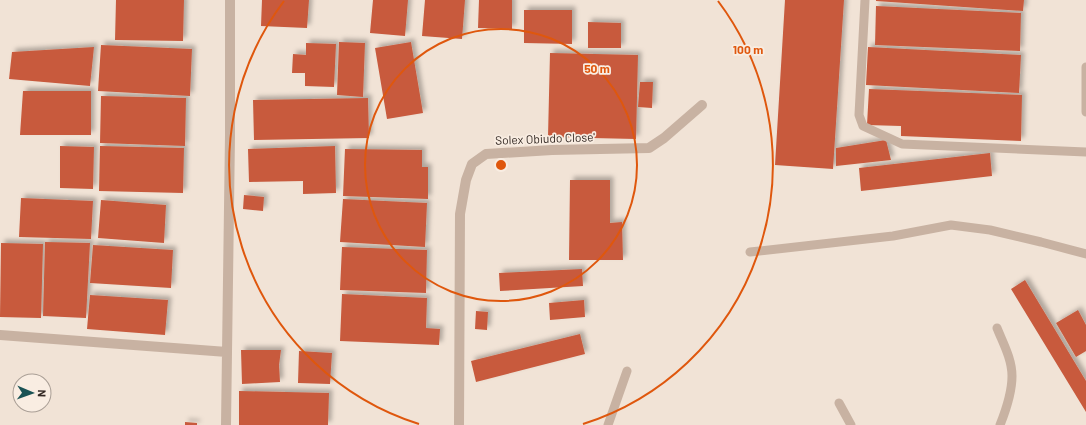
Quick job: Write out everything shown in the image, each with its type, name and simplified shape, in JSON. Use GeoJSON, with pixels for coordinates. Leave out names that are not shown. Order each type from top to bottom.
{"type":"FeatureCollection","features":[{"type":"Feature","properties":{"kind":"street"},"geometry":{"type":"LineString","coordinates":[[226,425],[230,0]]}},
{"type":"Feature","properties":{"kind":"street","name":"Solex Obiudo Close'"},"geometry":{"type":"LineString","coordinates":[[459,425],[460,214],[466,180],[472,164],[486,154],[552,150],[649,148],[664,138],[702,105]]}},
{"type":"Feature","properties":{"kind":"street"},"geometry":{"type":"LineString","coordinates":[[0,335],[227,352]]}},
{"type":"Feature","properties":{"kind":"lane"},"geometry":{"type":"LineString","coordinates":[[865,0],[859,115],[862,126],[902,144],[1086,152]]}},
{"type":"Feature","properties":{"kind":"lane"},"geometry":{"type":"LineString","coordinates":[[1086,67],[1086,112]]}},
{"type":"Feature","properties":{"kind":"lane"},"geometry":{"type":"LineString","coordinates":[[750,252],[893,236],[951,225],[990,230],[1086,254]]}},
{"type":"Feature","properties":{"kind":"lane"},"geometry":{"type":"LineString","coordinates":[[997,328],[1008,352],[1012,376],[1007,405],[1000,425]]}},
{"type":"Feature","properties":{"kind":"lane"},"geometry":{"type":"LineString","coordinates":[[608,425],[627,370]]}},
{"type":"Feature","properties":{"kind":"lane"},"geometry":{"type":"LineString","coordinates":[[839,403],[851,425]]}},
{"type":"Feature","properties":{"kind":"building"},"geometry":{"type":"Polygon","coordinates":[[[116,0],[184,0],[183,41],[115,40],[116,0]]]}},
{"type":"Feature","properties":{"kind":"building"},"geometry":{"type":"Polygon","coordinates":[[[262,0],[309,0],[307,28],[261,26],[262,0]]]}},
{"type":"Feature","properties":{"kind":"building"},"geometry":{"type":"Polygon","coordinates":[[[373,0],[408,0],[405,36],[370,33],[373,0]]]}},
{"type":"Feature","properties":{"kind":"building"},"geometry":{"type":"Polygon","coordinates":[[[425,0],[465,0],[462,39],[422,36],[425,0]]]}},
{"type":"Feature","properties":{"kind":"building"},"geometry":{"type":"Polygon","coordinates":[[[479,0],[512,0],[512,29],[478,28],[479,0]]]}},
{"type":"Feature","properties":{"kind":"building"},"geometry":{"type":"Polygon","coordinates":[[[785,0],[844,0],[833,169],[775,165],[785,0]]]}},
{"type":"Feature","properties":{"kind":"building"},"geometry":{"type":"Polygon","coordinates":[[[876,0],[1024,0],[1023,11],[876,0]]]}},
{"type":"Feature","properties":{"kind":"building"},"geometry":{"type":"Polygon","coordinates":[[[876,6],[1021,13],[1020,51],[875,45],[876,6]]]}},
{"type":"Feature","properties":{"kind":"building"},"geometry":{"type":"Polygon","coordinates":[[[524,10],[572,10],[572,44],[524,43],[524,10]]]}},
{"type":"Feature","properties":{"kind":"building"},"geometry":{"type":"Polygon","coordinates":[[[588,22],[621,23],[621,48],[588,48],[588,22]]]}},
{"type":"Feature","properties":{"kind":"building"},"geometry":{"type":"Polygon","coordinates":[[[339,42],[365,43],[363,97],[337,95],[339,42]]]}},
{"type":"Feature","properties":{"kind":"building"},"geometry":{"type":"Polygon","coordinates":[[[411,42],[423,113],[387,119],[375,48],[411,42]]]}},
{"type":"Feature","properties":{"kind":"building"},"geometry":{"type":"Polygon","coordinates":[[[306,43],[336,44],[334,87],[305,86],[305,73],[292,73],[293,54],[306,55],[306,43]]]}},
{"type":"Feature","properties":{"kind":"building"},"geometry":{"type":"Polygon","coordinates":[[[101,45],[192,49],[190,96],[98,91],[101,45]]]}},
{"type":"Feature","properties":{"kind":"building"},"geometry":{"type":"Polygon","coordinates":[[[94,47],[90,86],[9,79],[12,52],[94,47]]]}},
{"type":"Feature","properties":{"kind":"building"},"geometry":{"type":"Polygon","coordinates":[[[868,47],[1021,55],[1019,93],[866,85],[868,47]]]}},
{"type":"Feature","properties":{"kind":"building"},"geometry":{"type":"Polygon","coordinates":[[[550,53],[638,55],[636,139],[548,137],[550,53]]]}},
{"type":"Feature","properties":{"kind":"building"},"geometry":{"type":"Polygon","coordinates":[[[640,82],[653,82],[652,108],[638,107],[640,82]]]}},
{"type":"Feature","properties":{"kind":"building"},"geometry":{"type":"Polygon","coordinates":[[[869,89],[1022,95],[1021,141],[901,136],[901,126],[867,125],[869,89]]]}},
{"type":"Feature","properties":{"kind":"building"},"geometry":{"type":"Polygon","coordinates":[[[23,91],[91,91],[91,135],[20,135],[23,91]]]}},
{"type":"Feature","properties":{"kind":"building"},"geometry":{"type":"Polygon","coordinates":[[[101,96],[186,98],[185,146],[100,143],[101,96]]]}},
{"type":"Feature","properties":{"kind":"building"},"geometry":{"type":"Polygon","coordinates":[[[368,98],[369,138],[254,140],[253,100],[368,98]]]}},
{"type":"Feature","properties":{"kind":"building"},"geometry":{"type":"Polygon","coordinates":[[[886,140],[891,160],[836,166],[836,148],[886,140]]]}},
{"type":"Feature","properties":{"kind":"building"},"geometry":{"type":"Polygon","coordinates":[[[60,146],[94,147],[93,189],[60,188],[60,146]]]}},
{"type":"Feature","properties":{"kind":"building"},"geometry":{"type":"Polygon","coordinates":[[[100,146],[184,148],[183,193],[99,191],[100,146]]]}},
{"type":"Feature","properties":{"kind":"building"},"geometry":{"type":"Polygon","coordinates":[[[335,146],[336,193],[303,194],[303,181],[249,182],[248,149],[335,146]]]}},
{"type":"Feature","properties":{"kind":"building"},"geometry":{"type":"Polygon","coordinates":[[[345,149],[422,150],[422,167],[428,167],[428,199],[343,196],[345,149]]]}},
{"type":"Feature","properties":{"kind":"building"},"geometry":{"type":"Polygon","coordinates":[[[990,153],[992,176],[861,191],[859,168],[990,153]]]}},
{"type":"Feature","properties":{"kind":"building"},"geometry":{"type":"Polygon","coordinates":[[[570,180],[610,180],[610,223],[622,222],[623,260],[569,260],[570,180]]]}},
{"type":"Feature","properties":{"kind":"building"},"geometry":{"type":"Polygon","coordinates":[[[244,195],[264,197],[263,211],[243,209],[244,195]]]}},
{"type":"Feature","properties":{"kind":"building"},"geometry":{"type":"Polygon","coordinates":[[[21,198],[93,201],[91,239],[19,237],[21,198]]]}},
{"type":"Feature","properties":{"kind":"building"},"geometry":{"type":"Polygon","coordinates":[[[343,199],[427,203],[425,247],[340,242],[343,199]]]}},
{"type":"Feature","properties":{"kind":"building"},"geometry":{"type":"Polygon","coordinates":[[[101,200],[166,205],[164,243],[98,238],[101,200]]]}},
{"type":"Feature","properties":{"kind":"building"},"geometry":{"type":"Polygon","coordinates":[[[45,242],[90,243],[86,318],[43,316],[45,242]]]}},
{"type":"Feature","properties":{"kind":"building"},"geometry":{"type":"Polygon","coordinates":[[[1,243],[43,244],[41,318],[0,317],[1,243]]]}},
{"type":"Feature","properties":{"kind":"building"},"geometry":{"type":"Polygon","coordinates":[[[93,245],[173,250],[171,288],[90,283],[93,245]]]}},
{"type":"Feature","properties":{"kind":"building"},"geometry":{"type":"Polygon","coordinates":[[[342,247],[427,250],[426,293],[340,290],[342,247]]]}},
{"type":"Feature","properties":{"kind":"building"},"geometry":{"type":"Polygon","coordinates":[[[582,269],[583,286],[500,291],[499,273],[582,269]]]}},
{"type":"Feature","properties":{"kind":"building"},"geometry":{"type":"Polygon","coordinates":[[[1025,280],[1086,381],[1086,412],[1011,289],[1025,280]]]}},
{"type":"Feature","properties":{"kind":"building"},"geometry":{"type":"Polygon","coordinates":[[[342,294],[427,298],[426,328],[440,329],[439,345],[340,341],[342,294]]]}},
{"type":"Feature","properties":{"kind":"building"},"geometry":{"type":"Polygon","coordinates":[[[90,295],[168,300],[165,335],[87,329],[90,295]]]}},
{"type":"Feature","properties":{"kind":"building"},"geometry":{"type":"Polygon","coordinates":[[[584,300],[585,317],[550,320],[549,303],[584,300]]]}},
{"type":"Feature","properties":{"kind":"building"},"geometry":{"type":"Polygon","coordinates":[[[1078,310],[1086,325],[1086,351],[1076,357],[1056,323],[1078,310]]]}},
{"type":"Feature","properties":{"kind":"building"},"geometry":{"type":"Polygon","coordinates":[[[476,311],[488,312],[487,330],[475,329],[476,311]]]}},
{"type":"Feature","properties":{"kind":"building"},"geometry":{"type":"Polygon","coordinates":[[[580,334],[585,354],[476,382],[471,361],[580,334]]]}},
{"type":"Feature","properties":{"kind":"building"},"geometry":{"type":"Polygon","coordinates":[[[241,350],[281,350],[279,365],[280,382],[242,384],[241,350]]]}},
{"type":"Feature","properties":{"kind":"building"},"geometry":{"type":"Polygon","coordinates":[[[299,351],[332,353],[330,384],[298,383],[299,351]]]}},
{"type":"Feature","properties":{"kind":"building"},"geometry":{"type":"Polygon","coordinates":[[[239,391],[329,393],[328,425],[239,425],[239,391]]]}},
{"type":"Feature","properties":{"kind":"building"},"geometry":{"type":"Polygon","coordinates":[[[185,422],[197,423],[197,425],[185,425],[185,422]]]}}]}
